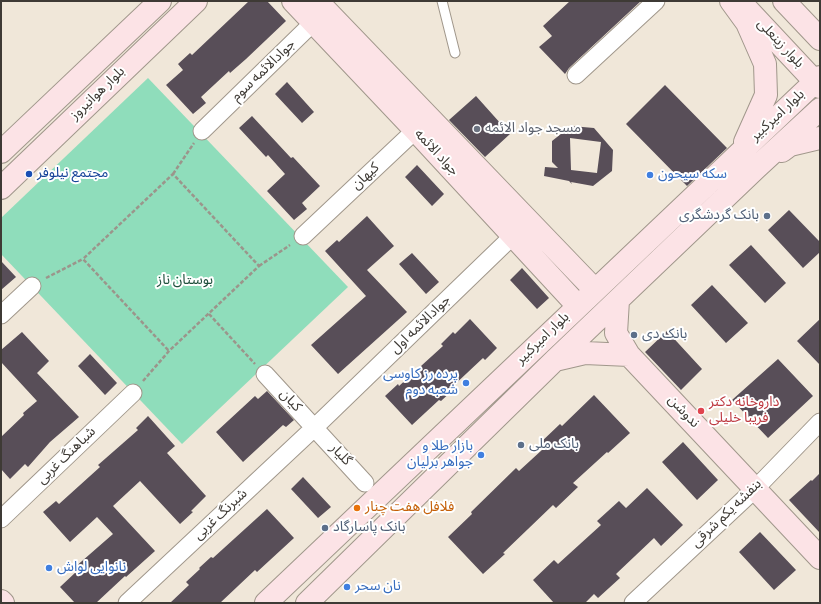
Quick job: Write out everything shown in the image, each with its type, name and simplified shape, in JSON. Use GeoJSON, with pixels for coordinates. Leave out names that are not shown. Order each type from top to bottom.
{"type":"FeatureCollection","features":[{"type":"Feature","properties":{"kind":"main road","name":"بلوار هوانیروز"},"geometry":{"type":"LineString","coordinates":[[1,152],[160,1]]}},
{"type":"Feature","properties":{"kind":"main road","name":"بلوار هوانیروز"},"geometry":{"type":"LineString","coordinates":[[1,188],[196,1]]}},
{"type":"Feature","properties":{"kind":"main road","name":"جواد الائمه"},"geometry":{"type":"LineString","coordinates":[[293,1],[319,11],[422,124],[521,229],[578,306]]}},
{"type":"Feature","properties":{"kind":"main road"},"geometry":{"type":"LineString","coordinates":[[731,1],[747,22],[765,64],[766,95],[740,153]]}},
{"type":"Feature","properties":{"kind":"main road","name":"بلوار زینعلی"},"geometry":{"type":"LineString","coordinates":[[740,1],[818,82]]}},
{"type":"Feature","properties":{"kind":"main road"},"geometry":{"type":"LineString","coordinates":[[784,1],[820,39]]}},
{"type":"Feature","properties":{"kind":"main road","name":"بلوار امیرکبیر"},"geometry":{"type":"LineString","coordinates":[[266,603],[740,153],[818,82]]}},
{"type":"Feature","properties":{"kind":"main road","name":"بلوار امیرکبیر"},"geometry":{"type":"LineString","coordinates":[[307,603],[555,360],[820,109]]}},
{"type":"Feature","properties":{"kind":"main road"},"geometry":{"type":"LineString","coordinates":[[756,168],[790,146],[820,138]]}},
{"type":"Feature","properties":{"kind":"main road","name":"جواد الائمه"},"geometry":{"type":"LineString","coordinates":[[521,229],[595,290]]}},
{"type":"Feature","properties":{"kind":"main road","name":"ندوشن"},"geometry":{"type":"LineString","coordinates":[[618,300],[616,333],[629,355],[820,558]]}},
{"type":"Feature","properties":{"kind":"main road"},"geometry":{"type":"LineString","coordinates":[[555,360],[586,353],[629,355]]}},
{"type":"Feature","properties":{"kind":"street"},"geometry":{"type":"LineString","coordinates":[[576,75],[656,1]]}},
{"type":"Feature","properties":{"kind":"street","name":"جوادالائمه سوم"},"geometry":{"type":"LineString","coordinates":[[202,131],[319,11]]}},
{"type":"Feature","properties":{"kind":"street","name":"کیهان"},"geometry":{"type":"LineString","coordinates":[[303,236],[422,124]]}},
{"type":"Feature","properties":{"kind":"street","name":"جوادالائمه اول"},"geometry":{"type":"LineString","coordinates":[[314,428],[521,229]]}},
{"type":"Feature","properties":{"kind":"street"},"geometry":{"type":"LineString","coordinates":[[1,315],[32,286]]}},
{"type":"Feature","properties":{"kind":"street","name":"کیان"},"geometry":{"type":"LineString","coordinates":[[265,374],[314,428]]}},
{"type":"Feature","properties":{"kind":"street","name":"شباهنگ غربی"},"geometry":{"type":"LineString","coordinates":[[1,519],[133,393]]}},
{"type":"Feature","properties":{"kind":"street","name":"بنفشه یکم شرقی"},"geometry":{"type":"LineString","coordinates":[[633,603],[755,489],[820,422]]}},
{"type":"Feature","properties":{"kind":"street","name":"گلیار"},"geometry":{"type":"LineString","coordinates":[[314,428],[365,483]]}},
{"type":"Feature","properties":{"kind":"street","name":"شبرنگ غربی"},"geometry":{"type":"LineString","coordinates":[[127,603],[314,428]]}},
{"type":"Feature","properties":{"kind":"lane"},"geometry":{"type":"LineString","coordinates":[[442,1],[455,53]]}},
{"type":"Feature","properties":{"kind":"path"},"geometry":{"type":"LineString","coordinates":[[32,286],[82,259],[173,174],[202,131]]}},
{"type":"Feature","properties":{"kind":"path"},"geometry":{"type":"LineString","coordinates":[[173,174],[259,266]]}},
{"type":"Feature","properties":{"kind":"path"},"geometry":{"type":"LineString","coordinates":[[133,393],[169,351],[259,266],[303,236]]}},
{"type":"Feature","properties":{"kind":"path"},"geometry":{"type":"LineString","coordinates":[[82,259],[169,351]]}},
{"type":"Feature","properties":{"kind":"path"},"geometry":{"type":"LineString","coordinates":[[209,314],[265,374]]}},
{"type":"Feature","properties":{"kind":"green space","name":"بوستان ناز"},"geometry":{"type":"Polygon","coordinates":[[[148,78],[348,287],[182,444],[1,254],[1,218],[148,78]]]}},
{"type":"Feature","properties":{"kind":"building"},"geometry":{"type":"Polygon","coordinates":[[[249,1],[267,1],[286,21],[246,59],[230,73],[229,71],[201,97],[206,103],[193,114],[166,85],[183,70],[178,64],[190,53],[192,55],[249,1]]]}},
{"type":"Feature","properties":{"kind":"building"},"geometry":{"type":"Polygon","coordinates":[[[570,1],[641,1],[569,68],[565,74],[539,47],[552,36],[543,26],[570,1]]]}},
{"type":"Feature","properties":{"kind":"building"},"geometry":{"type":"Polygon","coordinates":[[[287,82],[314,112],[302,123],[275,94],[287,82]]]}},
{"type":"Feature","properties":{"kind":"building"},"geometry":{"type":"Polygon","coordinates":[[[665,85],[727,148],[687,186],[626,124],[665,85]]]}},
{"type":"Feature","properties":{"kind":"building","name":"مسجد جواد الائمه"},"geometry":{"type":"Polygon","coordinates":[[[476,96],[510,134],[485,157],[449,120],[476,96]]]}},
{"type":"Feature","properties":{"kind":"building"},"geometry":{"type":"Polygon","coordinates":[[[252,116],[291,158],[293,157],[320,186],[302,203],[307,209],[294,220],[267,191],[285,174],[268,155],[266,157],[239,128],[252,116]]]}},
{"type":"Feature","properties":{"kind":"building"},"geometry":{"type":"Polygon","coordinates":[[[571,126],[594,128],[613,150],[612,171],[593,186],[571,182],[572,184],[569,181],[544,176],[545,167],[558,168],[552,162],[552,141],[571,126]],[[570,138],[571,170],[597,173],[601,142],[570,138]]]}},
{"type":"Feature","properties":{"kind":"building"},"geometry":{"type":"Polygon","coordinates":[[[417,165],[444,194],[432,206],[405,177],[417,165]]]}},
{"type":"Feature","properties":{"kind":"building"},"geometry":{"type":"Polygon","coordinates":[[[789,210],[820,242],[820,252],[803,268],[768,230],[789,210]]]}},
{"type":"Feature","properties":{"kind":"building"},"geometry":{"type":"Polygon","coordinates":[[[367,216],[394,246],[367,270],[407,312],[338,374],[311,345],[366,296],[325,251],[337,240],[339,242],[367,216]]]}},
{"type":"Feature","properties":{"kind":"building"},"geometry":{"type":"Polygon","coordinates":[[[751,245],[786,283],[765,303],[729,265],[751,245]]]}},
{"type":"Feature","properties":{"kind":"building"},"geometry":{"type":"Polygon","coordinates":[[[412,253],[439,282],[426,294],[399,264],[412,253]]]}},
{"type":"Feature","properties":{"kind":"building"},"geometry":{"type":"Polygon","coordinates":[[[1,261],[16,277],[1,290],[1,261]]]}},
{"type":"Feature","properties":{"kind":"building"},"geometry":{"type":"Polygon","coordinates":[[[522,268],[549,298],[537,309],[510,280],[522,268]]]}},
{"type":"Feature","properties":{"kind":"building"},"geometry":{"type":"Polygon","coordinates":[[[712,285],[748,323],[726,343],[691,305],[712,285]]]}},
{"type":"Feature","properties":{"kind":"building"},"geometry":{"type":"Polygon","coordinates":[[[470,319],[497,348],[485,360],[483,358],[451,388],[453,390],[441,401],[439,400],[412,425],[385,396],[398,384],[399,386],[443,346],[441,344],[453,332],[455,334],[470,319]]]}},
{"type":"Feature","properties":{"kind":"building"},"geometry":{"type":"Polygon","coordinates":[[[820,319],[820,365],[797,341],[820,319]]]}},
{"type":"Feature","properties":{"kind":"building"},"geometry":{"type":"Polygon","coordinates":[[[667,331],[702,369],[681,390],[645,352],[667,331]]]}},
{"type":"Feature","properties":{"kind":"building"},"geometry":{"type":"Polygon","coordinates":[[[22,332],[49,361],[37,373],[79,417],[50,442],[28,467],[25,464],[10,479],[1,469],[1,437],[24,415],[23,413],[37,401],[1,362],[1,350],[22,332]]]}},
{"type":"Feature","properties":{"kind":"building"},"geometry":{"type":"Polygon","coordinates":[[[90,354],[117,383],[105,395],[78,366],[90,354]]]}},
{"type":"Feature","properties":{"kind":"building"},"geometry":{"type":"Polygon","coordinates":[[[778,359],[813,396],[768,438],[732,400],[778,359]]]}},
{"type":"Feature","properties":{"kind":"building"},"geometry":{"type":"Polygon","coordinates":[[[267,391],[294,420],[286,427],[283,425],[243,462],[216,432],[255,396],[258,399],[267,391]]]}},
{"type":"Feature","properties":{"kind":"building"},"geometry":{"type":"Polygon","coordinates":[[[594,395],[630,433],[573,483],[578,487],[556,508],[553,505],[503,553],[505,554],[483,574],[448,537],[516,468],[519,471],[543,449],[539,444],[560,424],[562,426],[594,395]]]}},
{"type":"Feature","properties":{"kind":"building"},"geometry":{"type":"Polygon","coordinates":[[[148,416],[175,446],[167,453],[206,496],[191,511],[193,512],[180,524],[140,481],[113,506],[155,551],[96,603],[75,603],[60,587],[77,571],[74,568],[113,534],[97,517],[70,542],[43,512],[56,501],[59,504],[100,467],[98,465],[138,430],[136,428],[148,416]]]}},
{"type":"Feature","properties":{"kind":"building"},"geometry":{"type":"Polygon","coordinates":[[[683,442],[718,480],[697,500],[662,462],[683,442]]]}},
{"type":"Feature","properties":{"kind":"building"},"geometry":{"type":"Polygon","coordinates":[[[820,473],[820,533],[789,500],[820,473]]]}},
{"type":"Feature","properties":{"kind":"building"},"geometry":{"type":"Polygon","coordinates":[[[303,477],[331,507],[318,518],[291,489],[303,477]]]}},
{"type":"Feature","properties":{"kind":"building"},"geometry":{"type":"Polygon","coordinates":[[[647,488],[683,525],[661,546],[654,538],[616,574],[620,578],[598,598],[594,594],[585,603],[554,603],[533,580],[554,560],[558,564],[601,525],[597,521],[619,501],[626,508],[647,488]]]}},
{"type":"Feature","properties":{"kind":"building"},"geometry":{"type":"Polygon","coordinates":[[[267,509],[294,538],[257,572],[255,570],[220,603],[170,603],[189,585],[186,582],[200,569],[199,568],[211,557],[213,558],[267,509]]]}},
{"type":"Feature","properties":{"kind":"building"},"geometry":{"type":"Polygon","coordinates":[[[760,532],[796,570],[774,590],[739,552],[760,532]]]}},
{"type":"Feature","properties":{"kind":"place","name":"مسجد جواد الائمه"},"geometry":{"type":"Point","coordinates":[477,129]}},
{"type":"Feature","properties":{"kind":"place","name":"مجتمع نیلوفر"},"geometry":{"type":"Point","coordinates":[29,174]}},
{"type":"Feature","properties":{"kind":"place","name":"سکه سیحون"},"geometry":{"type":"Point","coordinates":[650,175]}},
{"type":"Feature","properties":{"kind":"place","name":"بانک گردشگری"},"geometry":{"type":"Point","coordinates":[767,216]}},
{"type":"Feature","properties":{"kind":"place","name":"بانک دی"},"geometry":{"type":"Point","coordinates":[634,335]}},
{"type":"Feature","properties":{"kind":"place","name":"پرده رز کاوسی شعبه دوم"},"geometry":{"type":"Point","coordinates":[466,383]}},
{"type":"Feature","properties":{"kind":"place","name":"داروخانه دکتر فریبا خلیلی"},"geometry":{"type":"Point","coordinates":[701,411]}},
{"type":"Feature","properties":{"kind":"place","name":"بانک ملی"},"geometry":{"type":"Point","coordinates":[521,445]}},
{"type":"Feature","properties":{"kind":"place","name":"بازار طلا و جواهر برلیان"},"geometry":{"type":"Point","coordinates":[481,455]}},
{"type":"Feature","properties":{"kind":"place","name":"فلافل هفت چنار"},"geometry":{"type":"Point","coordinates":[357,508]}},
{"type":"Feature","properties":{"kind":"place","name":"بانک پاسارگاد"},"geometry":{"type":"Point","coordinates":[325,528]}},
{"type":"Feature","properties":{"kind":"place","name":"نانوایی لواش"},"geometry":{"type":"Point","coordinates":[49,568]}},
{"type":"Feature","properties":{"kind":"place","name":"نان سحر"},"geometry":{"type":"Point","coordinates":[347,587]}}]}
